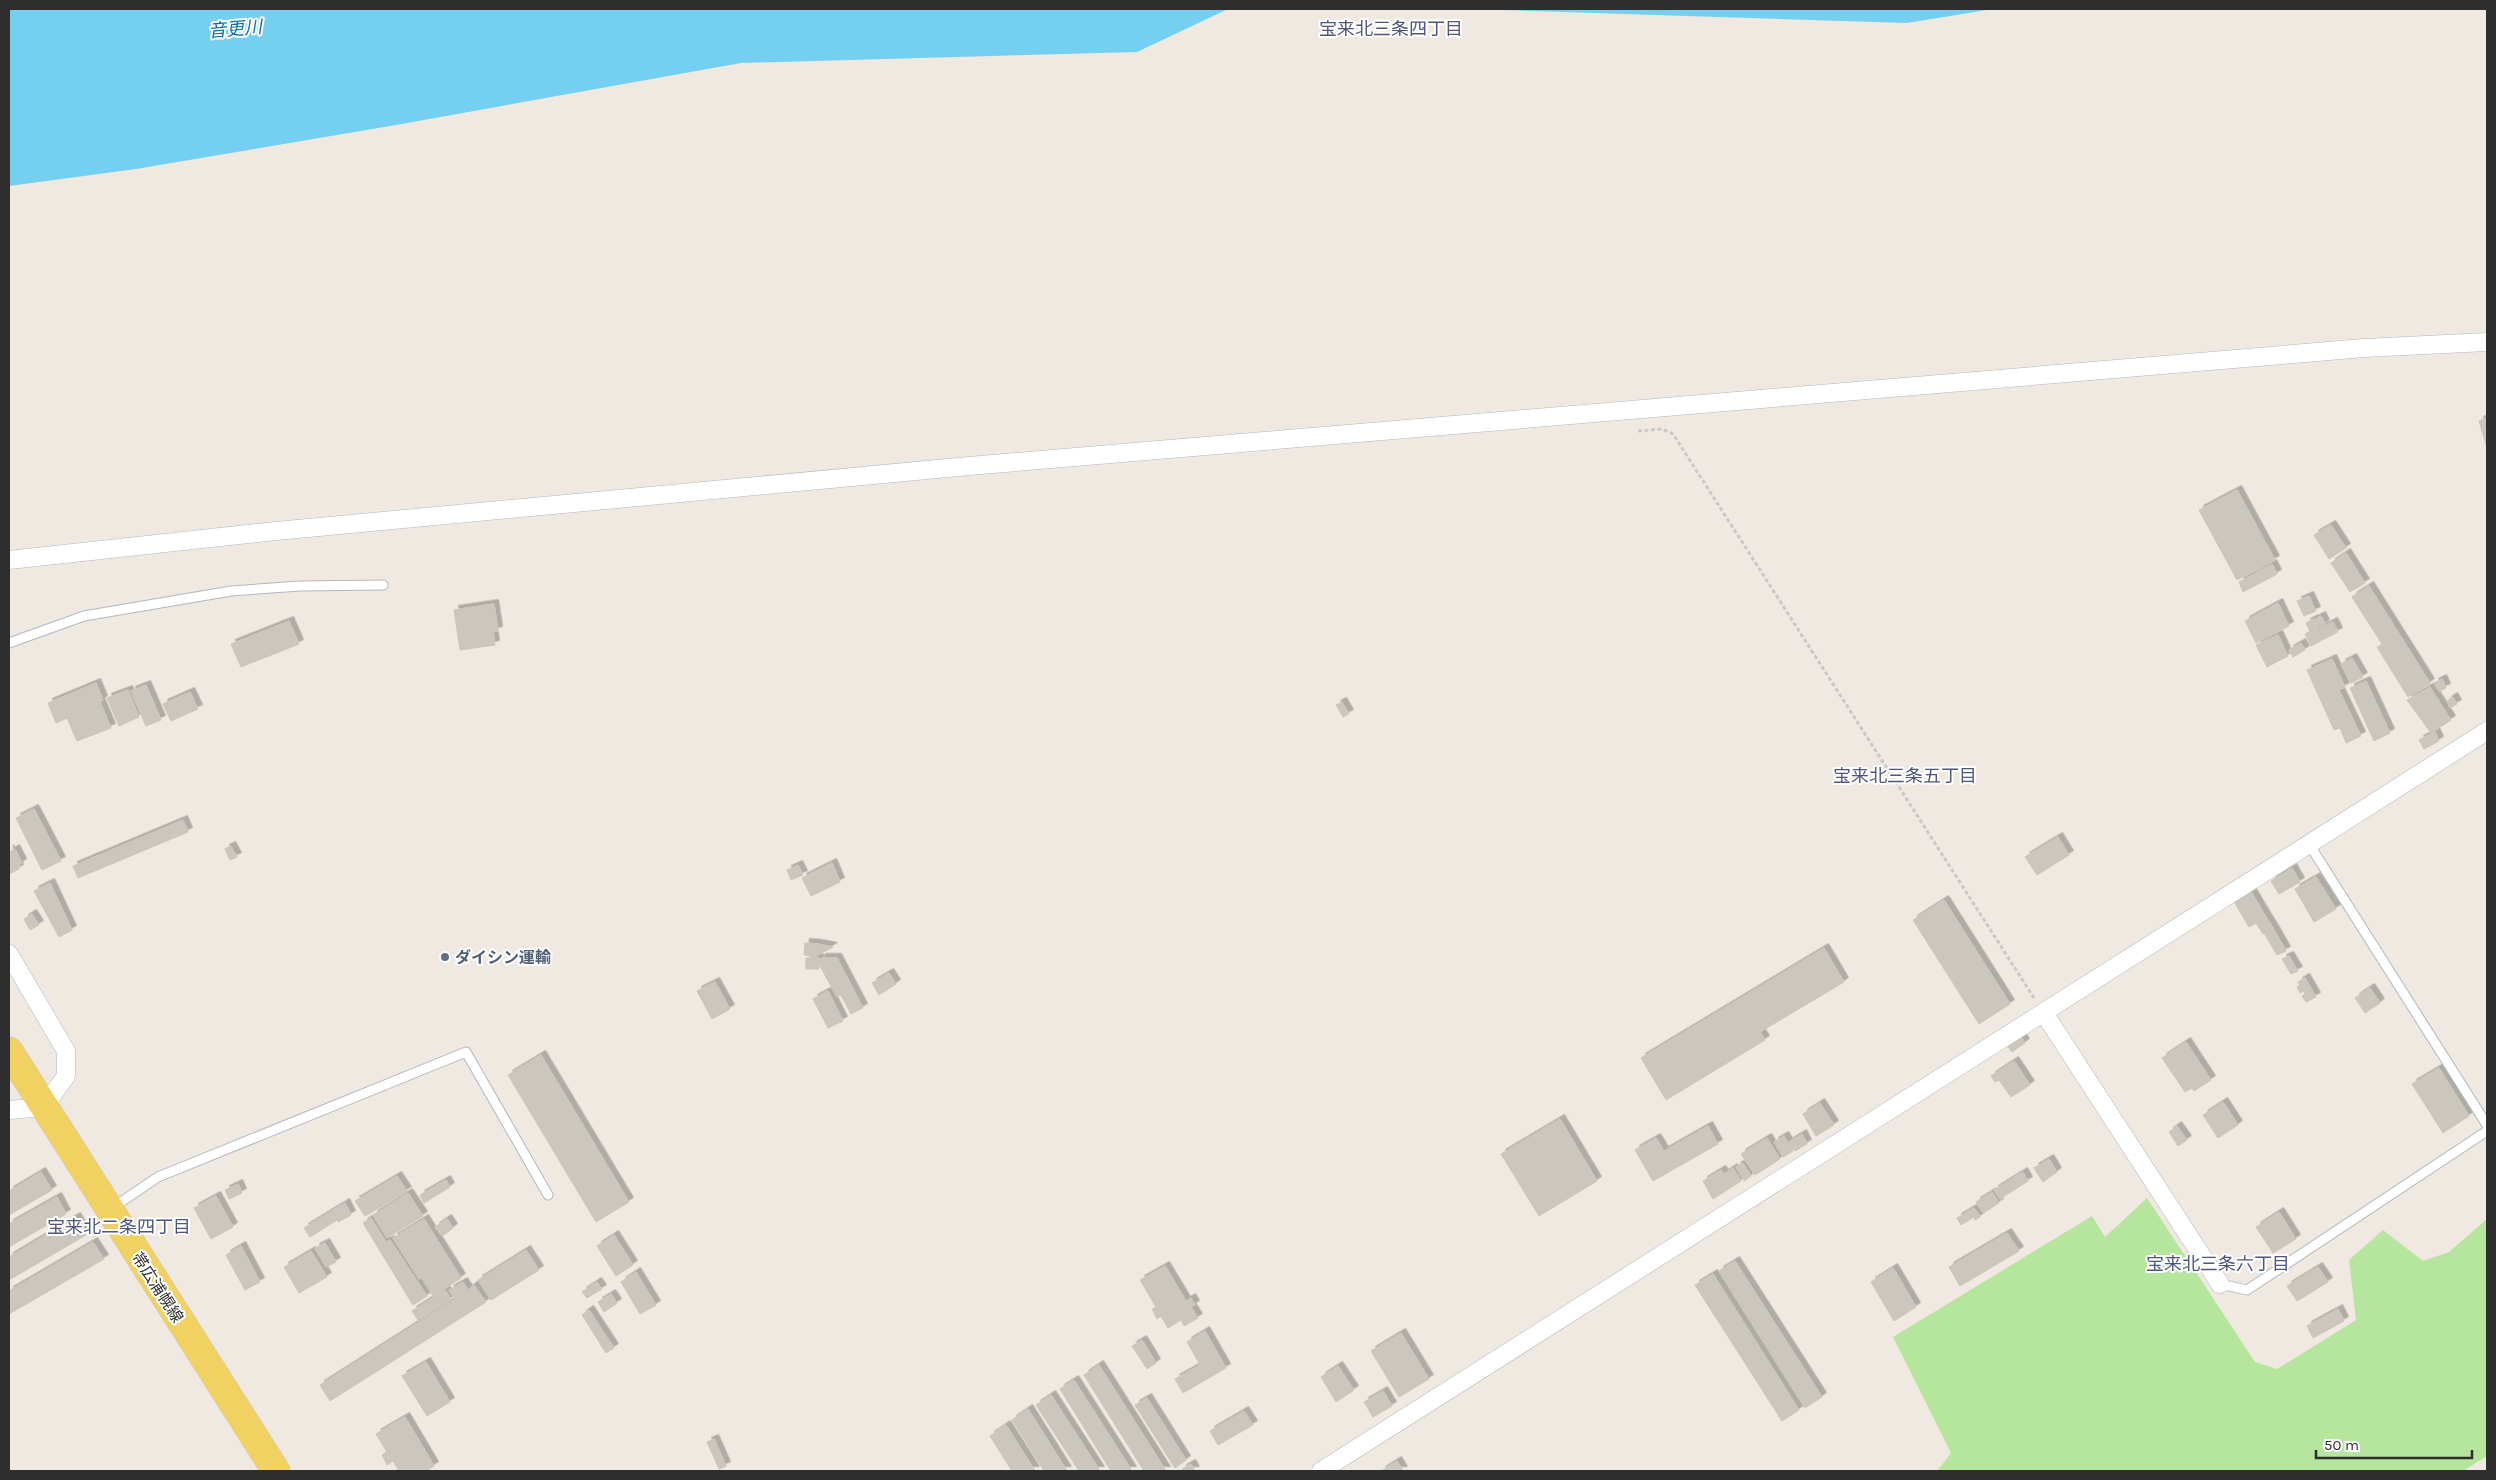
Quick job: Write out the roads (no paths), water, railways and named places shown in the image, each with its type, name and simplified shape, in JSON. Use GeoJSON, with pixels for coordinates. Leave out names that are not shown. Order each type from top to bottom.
{"type":"FeatureCollection","features":[{"type":"Feature","properties":{"kind":"main road","name":"帯広浦幌線"},"geometry":{"type":"LineString","coordinates":[[9,1051],[276,1471]]}},
{"type":"Feature","properties":{"kind":"street"},"geometry":{"type":"LineString","coordinates":[[13,561],[969,466],[2364,348],[2487,342]]}},
{"type":"Feature","properties":{"kind":"street"},"geometry":{"type":"LineString","coordinates":[[1321,1471],[2487,731]]}},
{"type":"Feature","properties":{"kind":"street"},"geometry":{"type":"LineString","coordinates":[[9,954],[66,1051],[66,1076],[44,1107],[9,1110]]}},
{"type":"Feature","properties":{"kind":"street"},"geometry":{"type":"LineString","coordinates":[[2044,1013],[2220,1284]]}},
{"type":"Feature","properties":{"kind":"lane"},"geometry":{"type":"LineString","coordinates":[[9,643],[84,616],[231,592],[300,586],[383,585]]}},
{"type":"Feature","properties":{"kind":"lane"},"geometry":{"type":"LineString","coordinates":[[2309,844],[2487,1125]]}},
{"type":"Feature","properties":{"kind":"lane"},"geometry":{"type":"LineString","coordinates":[[109,1210],[158,1177],[466,1052],[548,1195]]}},
{"type":"Feature","properties":{"kind":"lane"},"geometry":{"type":"LineString","coordinates":[[2220,1284],[2246,1290],[2487,1131]]}},
{"type":"Feature","properties":{"kind":"water","name":"音更川"},"geometry":{"type":"Polygon","coordinates":[[[9,9],[1228,9],[1137,52],[741,63],[396,125],[136,169],[9,186],[9,9]]]}},
{"type":"Feature","properties":{"kind":"water"},"geometry":{"type":"Polygon","coordinates":[[[1469,9],[1993,9],[1907,23],[1469,9]]]}},
{"type":"Feature","properties":{"kind":"place","name":"ダイシン運輸"},"geometry":{"type":"Point","coordinates":[445,957]}},
{"type":"Feature","properties":{"kind":"district","name":"宝来北三条四丁目"},"geometry":{"type":"Point","coordinates":[1391,29]}},
{"type":"Feature","properties":{"kind":"district","name":"宝来北三条五丁目"},"geometry":{"type":"Point","coordinates":[1905,776]}},
{"type":"Feature","properties":{"kind":"district","name":"宝来北二条四丁目"},"geometry":{"type":"Point","coordinates":[119,1227]}},
{"type":"Feature","properties":{"kind":"district","name":"宝来北三条六丁目"},"geometry":{"type":"Point","coordinates":[2218,1264]}}]}
